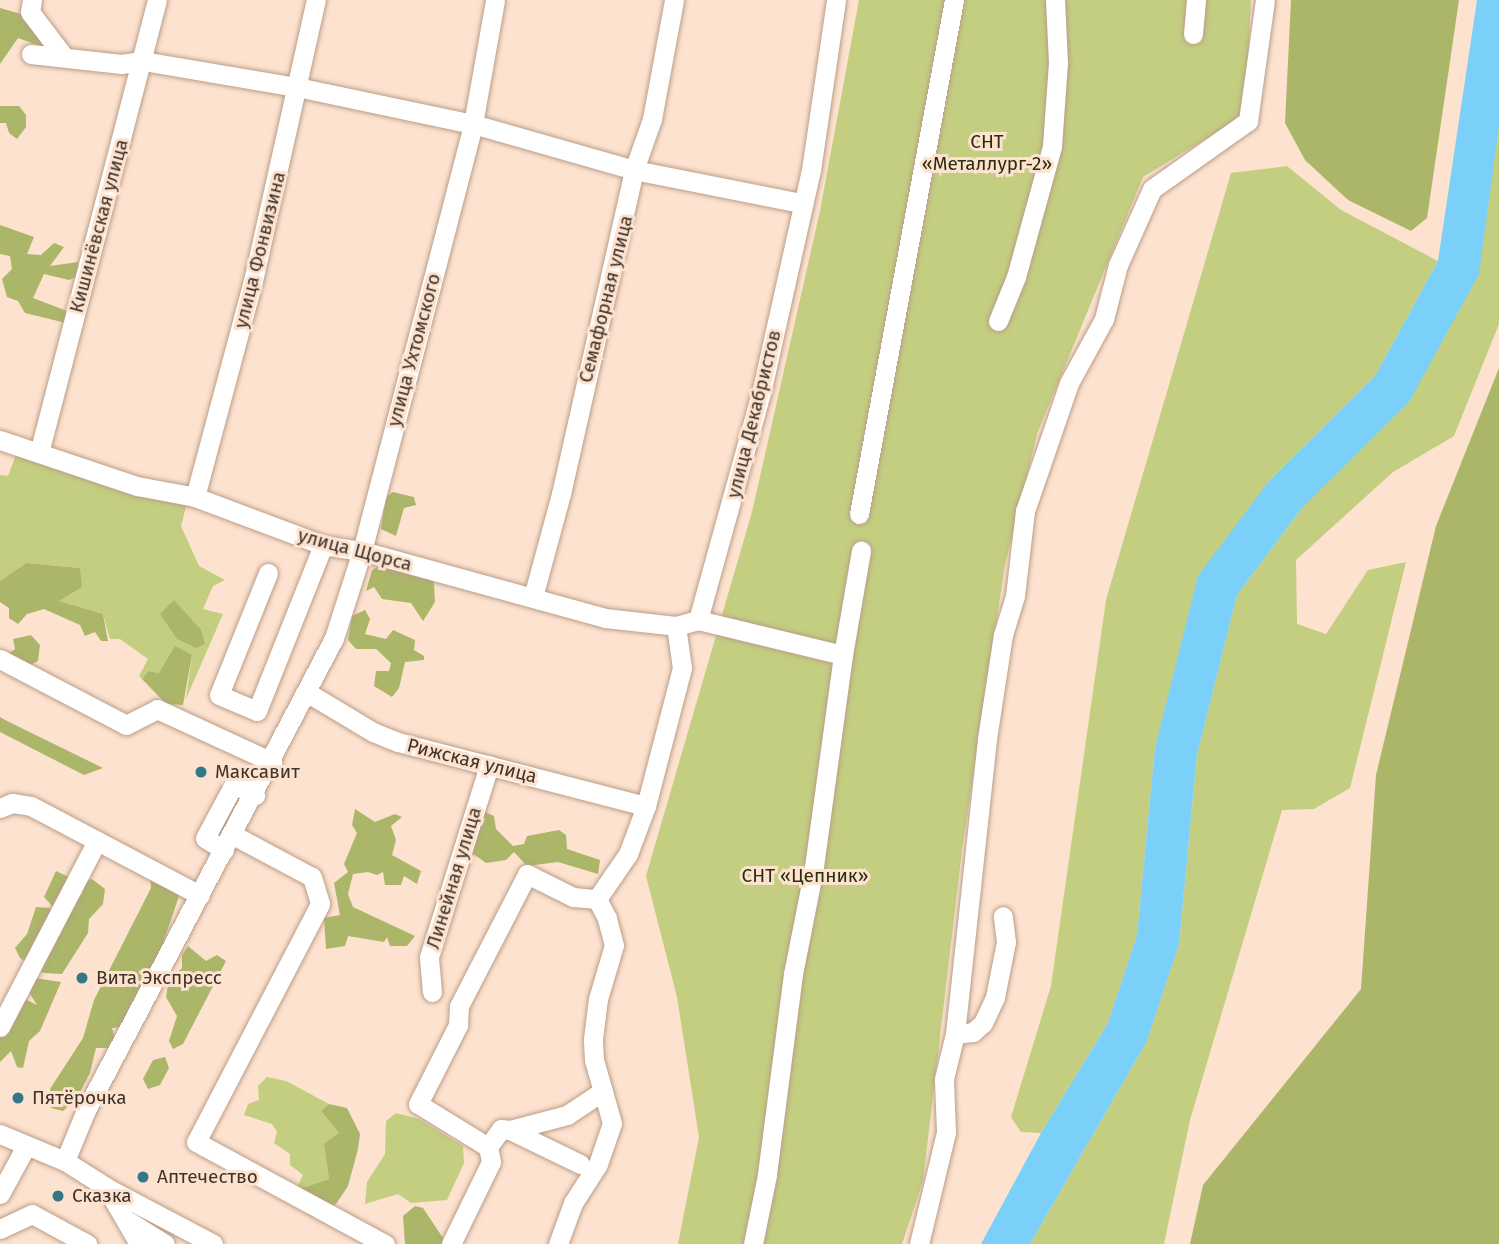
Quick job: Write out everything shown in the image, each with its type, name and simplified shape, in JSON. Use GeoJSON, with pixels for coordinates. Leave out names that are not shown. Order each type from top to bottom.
{"type":"FeatureCollection","features":[{"type":"Feature","properties":{"kind":"street","name":"Кишинёвская улица"},"geometry":{"type":"LineString","coordinates":[[39,453],[157,0]]}},
{"type":"Feature","properties":{"kind":"street","name":"улица Фонвизина"},"geometry":{"type":"LineString","coordinates":[[195,498],[257,268],[316,0]]}},
{"type":"Feature","properties":{"kind":"street","name":"улица Ухтомского"},"geometry":{"type":"LineString","coordinates":[[65,1161],[86,1110],[272,762],[334,638],[362,551],[473,124],[495,0]]}},
{"type":"Feature","properties":{"kind":"street","name":"Семафорная улица"},"geometry":{"type":"LineString","coordinates":[[533,597],[561,494],[634,170],[652,119],[674,0]]}},
{"type":"Feature","properties":{"kind":"street","name":"улица Декабристов"},"geometry":{"type":"LineString","coordinates":[[698,620],[762,389],[801,204],[811,170],[836,0]]}},
{"type":"Feature","properties":{"kind":"street"},"geometry":{"type":"LineString","coordinates":[[859,514],[954,0]]}},
{"type":"Feature","properties":{"kind":"street"},"geometry":{"type":"LineString","coordinates":[[998,321],[1016,276],[1052,146],[1058,63],[1055,0]]}},
{"type":"Feature","properties":{"kind":"street"},"geometry":{"type":"LineString","coordinates":[[1193,34],[1196,0]]}},
{"type":"Feature","properties":{"kind":"street"},"geometry":{"type":"LineString","coordinates":[[919,1244],[946,1132],[944,1079],[955,1034],[987,739],[1003,635],[1015,596],[1025,511],[1069,383],[1104,319],[1118,265],[1152,189],[1248,121],[1265,0]]}},
{"type":"Feature","properties":{"kind":"street"},"geometry":{"type":"LineString","coordinates":[[31,6],[62,54]]}},
{"type":"Feature","properties":{"kind":"street"},"geometry":{"type":"LineString","coordinates":[[31,54],[62,54],[121,64],[142,61],[297,87],[473,124],[634,170],[801,204]]}},
{"type":"Feature","properties":{"kind":"street","name":"улица Щорса"},"geometry":{"type":"LineString","coordinates":[[0,440],[137,486],[195,498],[323,545],[362,551],[605,618],[676,626]]}},
{"type":"Feature","properties":{"kind":"street"},"geometry":{"type":"LineString","coordinates":[[268,573],[219,695],[257,711],[323,545]]}},
{"type":"Feature","properties":{"kind":"street"},"geometry":{"type":"LineString","coordinates":[[753,1244],[814,868],[843,655],[861,551]]}},
{"type":"Feature","properties":{"kind":"street"},"geometry":{"type":"LineString","coordinates":[[597,899],[628,854],[646,806],[682,668],[676,626],[698,620],[843,655]]}},
{"type":"Feature","properties":{"kind":"street"},"geometry":{"type":"LineString","coordinates":[[0,659],[126,725],[157,709],[272,762]]}},
{"type":"Feature","properties":{"kind":"street","name":"Рижская улица"},"geometry":{"type":"LineString","coordinates":[[308,693],[373,732],[646,806]]}},
{"type":"Feature","properties":{"kind":"street","name":"Линейная улица"},"geometry":{"type":"LineString","coordinates":[[432,992],[429,957],[489,765]]}},
{"type":"Feature","properties":{"kind":"street"},"geometry":{"type":"LineString","coordinates":[[255,794],[234,784],[205,838],[229,842],[312,877],[320,904],[196,1142],[385,1244]]}},
{"type":"Feature","properties":{"kind":"street"},"geometry":{"type":"LineString","coordinates":[[0,808],[12,803],[31,806],[200,895]]}},
{"type":"Feature","properties":{"kind":"street"},"geometry":{"type":"LineString","coordinates":[[0,1027],[97,841]]}},
{"type":"Feature","properties":{"kind":"street"},"geometry":{"type":"LineString","coordinates":[[451,1244],[491,1162],[488,1147],[418,1104],[458,1025],[459,1006],[527,874],[573,897],[597,899]]}},
{"type":"Feature","properties":{"kind":"street"},"geometry":{"type":"LineString","coordinates":[[558,1244],[573,1203],[605,1147],[612,1123],[593,1039],[598,999],[614,945],[607,918],[597,899]]}},
{"type":"Feature","properties":{"kind":"street"},"geometry":{"type":"LineString","coordinates":[[955,1034],[973,1032],[983,1023],[995,997],[1006,942],[1003,916]]}},
{"type":"Feature","properties":{"kind":"street"},"geometry":{"type":"LineString","coordinates":[[510,1130],[555,1119],[603,1091]]}},
{"type":"Feature","properties":{"kind":"street"},"geometry":{"type":"LineString","coordinates":[[488,1147],[501,1129],[510,1130],[580,1164]]}},
{"type":"Feature","properties":{"kind":"street"},"geometry":{"type":"LineString","coordinates":[[0,1134],[65,1161],[106,1187],[212,1244]]}},
{"type":"Feature","properties":{"kind":"street"},"geometry":{"type":"LineString","coordinates":[[0,1194],[26,1146]]}},
{"type":"Feature","properties":{"kind":"street"},"geometry":{"type":"LineString","coordinates":[[106,1187],[130,1222],[139,1244]]}},
{"type":"Feature","properties":{"kind":"street"},"geometry":{"type":"LineString","coordinates":[[0,1229],[32,1214],[87,1244]]}},
{"type":"Feature","properties":{"kind":"street"},"geometry":{"type":"LineString","coordinates":[[130,1222],[165,1244]]}},
{"type":"Feature","properties":{"kind":"green space"},"geometry":{"type":"Polygon","coordinates":[[[859,0],[1251,0],[1245,115],[1143,177],[1037,434],[1005,565],[962,850],[923,1181],[902,1244],[678,1244],[699,1137],[677,997],[646,876],[752,512],[820,211],[859,0]]]}},
{"type":"Feature","properties":{"kind":"green space"},"geometry":{"type":"Polygon","coordinates":[[[1291,0],[1459,0],[1427,218],[1411,231],[1348,200],[1305,160],[1285,123],[1291,0]]]}},
{"type":"Feature","properties":{"kind":"green space"},"geometry":{"type":"Polygon","coordinates":[[[0,8],[21,14],[24,21],[37,25],[43,47],[18,38],[0,64],[0,8]]]}},
{"type":"Feature","properties":{"kind":"green space"},"geometry":{"type":"Polygon","coordinates":[[[0,106],[19,106],[26,115],[26,127],[17,139],[9,133],[6,123],[0,123],[0,106]]]}},
{"type":"Feature","properties":{"kind":"green space"},"geometry":{"type":"Polygon","coordinates":[[[1499,126],[1499,324],[1454,436],[1393,472],[1296,560],[1297,624],[1326,634],[1368,570],[1406,562],[1350,788],[1314,809],[1282,810],[1190,1120],[1164,1244],[1030,1244],[1147,1041],[1179,944],[1197,755],[1237,595],[1301,509],[1488,196],[1499,126]]]}},
{"type":"Feature","properties":{"kind":"green space"},"geometry":{"type":"Polygon","coordinates":[[[1287,166],[1341,210],[1438,261],[1375,376],[1269,481],[1155,748],[1137,935],[1108,1023],[1041,1133],[1021,1132],[1011,1117],[1051,986],[1106,600],[1231,173],[1287,166]]]}},
{"type":"Feature","properties":{"kind":"green space"},"geometry":{"type":"Polygon","coordinates":[[[0,225],[34,237],[27,254],[41,255],[54,243],[64,247],[50,266],[78,262],[82,274],[69,280],[44,274],[33,298],[67,311],[66,323],[25,313],[18,301],[7,297],[2,279],[12,269],[10,256],[0,254],[0,225]]]}},
{"type":"Feature","properties":{"kind":"green space"},"geometry":{"type":"Polygon","coordinates":[[[1499,368],[1499,1244],[1190,1244],[1203,1185],[1361,989],[1376,775],[1436,526],[1499,368]]]}},
{"type":"Feature","properties":{"kind":"green space"},"geometry":{"type":"Polygon","coordinates":[[[17,452],[187,503],[181,526],[199,566],[225,580],[213,586],[203,609],[223,614],[186,699],[192,655],[159,673],[148,671],[142,679],[139,676],[148,659],[120,639],[110,639],[103,614],[58,601],[80,568],[26,563],[0,581],[0,475],[8,476],[17,452]]]}},
{"type":"Feature","properties":{"kind":"green space"},"geometry":{"type":"Polygon","coordinates":[[[393,492],[414,497],[416,505],[404,508],[396,536],[381,529],[386,497],[393,492]]]}},
{"type":"Feature","properties":{"kind":"green space"},"geometry":{"type":"Polygon","coordinates":[[[26,563],[80,568],[82,587],[59,601],[103,614],[108,641],[101,641],[95,632],[85,636],[80,625],[44,609],[27,614],[18,624],[9,618],[9,608],[0,602],[0,581],[26,563]]]}},
{"type":"Feature","properties":{"kind":"green space"},"geometry":{"type":"Polygon","coordinates":[[[384,563],[426,573],[434,583],[435,602],[423,621],[411,603],[382,599],[374,587],[366,591],[372,570],[384,563]]]}},
{"type":"Feature","properties":{"kind":"green space"},"geometry":{"type":"Polygon","coordinates":[[[174,600],[201,630],[205,644],[196,648],[177,639],[160,614],[174,600]]]}},
{"type":"Feature","properties":{"kind":"green space"},"geometry":{"type":"Polygon","coordinates":[[[365,610],[370,619],[365,634],[386,639],[393,630],[415,640],[414,650],[424,656],[424,660],[405,662],[399,688],[392,697],[374,686],[376,671],[389,671],[391,663],[376,649],[356,649],[348,640],[352,616],[365,610]]]}},
{"type":"Feature","properties":{"kind":"green space"},"geometry":{"type":"Polygon","coordinates":[[[31,635],[40,645],[38,661],[25,668],[7,655],[15,649],[13,639],[31,635]]]}},
{"type":"Feature","properties":{"kind":"green space"},"geometry":{"type":"Polygon","coordinates":[[[175,646],[192,655],[183,705],[166,704],[142,679],[148,671],[159,673],[175,646]]]}},
{"type":"Feature","properties":{"kind":"green space"},"geometry":{"type":"Polygon","coordinates":[[[0,717],[103,768],[84,775],[0,732],[0,717]]]}},
{"type":"Feature","properties":{"kind":"green space"},"geometry":{"type":"Polygon","coordinates":[[[355,809],[375,822],[395,814],[402,817],[391,826],[396,840],[392,855],[421,871],[417,884],[404,876],[401,885],[385,885],[383,872],[377,875],[368,872],[353,874],[348,894],[353,907],[415,936],[407,946],[390,946],[387,937],[384,942],[348,936],[345,946],[326,949],[324,918],[340,915],[334,883],[348,872],[344,864],[357,833],[352,825],[355,809]]]}},
{"type":"Feature","properties":{"kind":"green space"},"geometry":{"type":"Polygon","coordinates":[[[485,812],[494,816],[496,829],[513,846],[524,844],[527,836],[559,830],[566,835],[567,849],[600,860],[598,874],[558,862],[527,866],[514,852],[506,860],[486,863],[472,853],[461,830],[485,812]]]}},
{"type":"Feature","properties":{"kind":"green space"},"geometry":{"type":"Polygon","coordinates":[[[56,871],[71,878],[56,910],[44,897],[56,871]]]}},
{"type":"Feature","properties":{"kind":"green space"},"geometry":{"type":"Polygon","coordinates":[[[150,878],[174,886],[179,896],[156,964],[122,1027],[112,1028],[115,1039],[110,1048],[96,1048],[90,1073],[77,1098],[63,1111],[51,1108],[50,1089],[83,1038],[94,1000],[151,888],[150,878]]]}},
{"type":"Feature","properties":{"kind":"green space"},"geometry":{"type":"Polygon","coordinates":[[[92,879],[105,889],[103,904],[89,919],[88,933],[62,974],[44,973],[20,958],[15,948],[27,934],[36,907],[50,908],[54,917],[51,944],[61,934],[56,927],[69,899],[82,895],[83,882],[92,879]]]}},
{"type":"Feature","properties":{"kind":"green space"},"geometry":{"type":"Polygon","coordinates":[[[188,946],[206,961],[217,955],[226,961],[183,1044],[173,1049],[169,1041],[177,1016],[166,997],[169,979],[182,968],[182,955],[188,946]]]}},
{"type":"Feature","properties":{"kind":"green space"},"geometry":{"type":"Polygon","coordinates":[[[28,977],[61,982],[40,1031],[29,1041],[23,1068],[17,1067],[11,1051],[0,1062],[0,1021],[25,999],[37,1005],[29,992],[28,977]]]}},
{"type":"Feature","properties":{"kind":"green space"},"geometry":{"type":"Polygon","coordinates":[[[165,1057],[169,1068],[160,1085],[148,1089],[143,1079],[153,1060],[165,1057]]]}},
{"type":"Feature","properties":{"kind":"green space"},"geometry":{"type":"Polygon","coordinates":[[[267,1077],[286,1081],[329,1104],[321,1111],[340,1134],[324,1144],[329,1179],[296,1190],[303,1175],[290,1165],[290,1154],[274,1143],[277,1132],[272,1124],[244,1115],[248,1104],[259,1100],[258,1086],[267,1077]]]}},
{"type":"Feature","properties":{"kind":"green space"},"geometry":{"type":"Polygon","coordinates":[[[329,1104],[347,1108],[360,1134],[358,1149],[348,1186],[336,1204],[312,1217],[299,1208],[296,1190],[329,1179],[324,1144],[339,1133],[321,1111],[329,1104]]]}},
{"type":"Feature","properties":{"kind":"green space"},"geometry":{"type":"Polygon","coordinates":[[[396,1113],[419,1119],[463,1146],[464,1163],[447,1200],[411,1203],[398,1194],[365,1204],[367,1182],[385,1154],[386,1121],[396,1113]]]}},
{"type":"Feature","properties":{"kind":"green space"},"geometry":{"type":"Polygon","coordinates":[[[415,1206],[423,1208],[447,1244],[405,1244],[403,1216],[415,1206]]]}},
{"type":"Feature","properties":{"kind":"water"},"geometry":{"type":"Polygon","coordinates":[[[1477,0],[1499,0],[1499,126],[1479,274],[1409,402],[1301,509],[1237,595],[1197,755],[1179,944],[1147,1041],[1030,1244],[981,1244],[1041,1133],[1108,1023],[1137,935],[1155,748],[1198,576],[1269,481],[1375,376],[1438,261],[1477,0]]]}},
{"type":"Feature","properties":{"kind":"place","name":"Максавит"},"geometry":{"type":"Point","coordinates":[201,772]}},
{"type":"Feature","properties":{"kind":"place","name":"Вита Экспресс"},"geometry":{"type":"Point","coordinates":[82,978]}},
{"type":"Feature","properties":{"kind":"place","name":"Пятёрочка"},"geometry":{"type":"Point","coordinates":[18,1098]}},
{"type":"Feature","properties":{"kind":"place","name":"Аптечество"},"geometry":{"type":"Point","coordinates":[143,1177]}},
{"type":"Feature","properties":{"kind":"place","name":"Сказка"},"geometry":{"type":"Point","coordinates":[58,1196]}},
{"type":"Feature","properties":{"kind":"park label","name":"СНТ «Металлург-2»"},"geometry":{"type":"Point","coordinates":[987,153]}},
{"type":"Feature","properties":{"kind":"park label","name":"СНТ «Цепник»"},"geometry":{"type":"Point","coordinates":[805,876]}}]}
